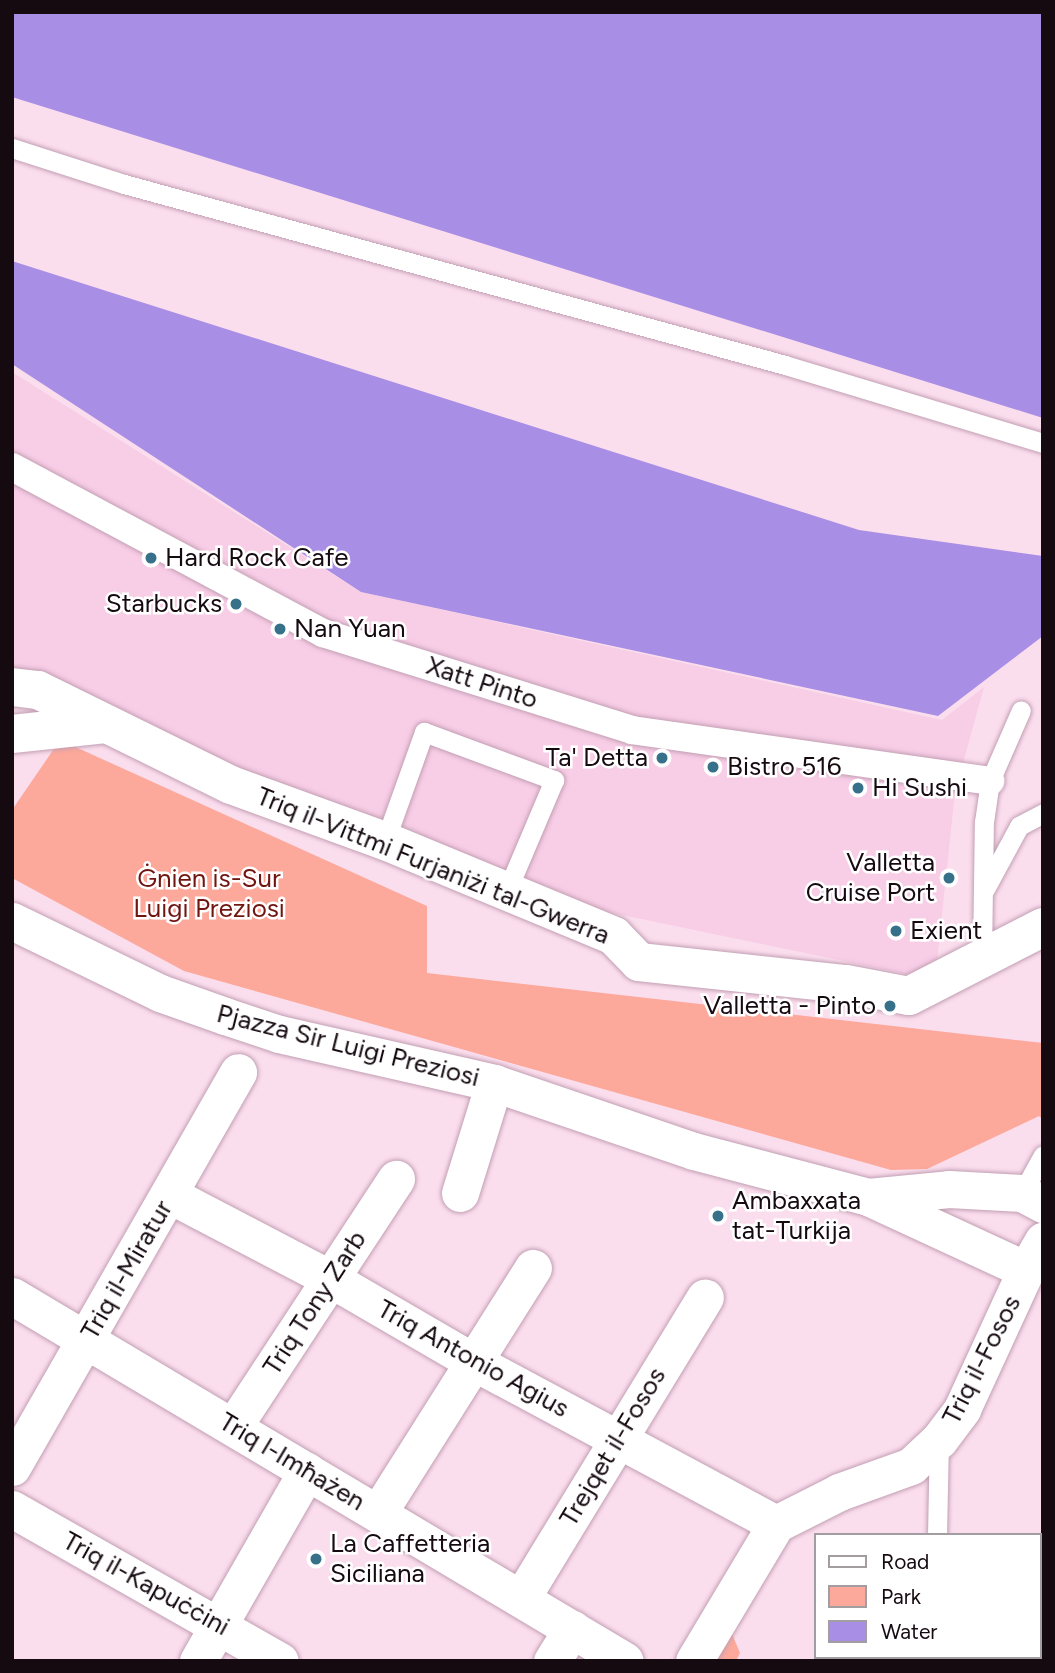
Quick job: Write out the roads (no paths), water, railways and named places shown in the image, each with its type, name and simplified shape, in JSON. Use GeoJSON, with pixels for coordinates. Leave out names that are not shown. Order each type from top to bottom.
{"type":"FeatureCollection","features":[{"type":"Feature","properties":{"kind":"street","name":"Xatt Pinto"},"geometry":{"type":"LineString","coordinates":[[12,467],[323,633],[632,730],[990,781]]}},
{"type":"Feature","properties":{"kind":"street","name":"Triq il-Vittmi Furjaniżi tal-Gwerra"},"geometry":{"type":"LineString","coordinates":[[12,687],[38,690],[231,785],[385,841],[614,936],[639,962],[846,984],[909,996],[1043,927]]}},
{"type":"Feature","properties":{"kind":"street"},"geometry":{"type":"LineString","coordinates":[[12,734],[105,724]]}},
{"type":"Feature","properties":{"kind":"street","name":"Pjazza Sir Luigi Preziosi"},"geometry":{"type":"LineString","coordinates":[[12,920],[160,993],[279,1034],[494,1083],[694,1151],[868,1197],[1034,1256]]}},
{"type":"Feature","properties":{"kind":"street","name":"Triq il-Miratur"},"geometry":{"type":"LineString","coordinates":[[12,1468],[238,1072]]}},
{"type":"Feature","properties":{"kind":"street","name":"Pjazza Sir Luigi Preziosi"},"geometry":{"type":"LineString","coordinates":[[460,1193],[494,1083]]}},
{"type":"Feature","properties":{"kind":"street","name":"Triq Tony Zarb"},"geometry":{"type":"LineString","coordinates":[[233,1427],[396,1180]]}},
{"type":"Feature","properties":{"kind":"street","name":"Pjazza Sir Luigi Preziosi"},"geometry":{"type":"LineString","coordinates":[[868,1197],[949,1189],[1033,1198]]}},
{"type":"Feature","properties":{"kind":"street","name":"Triq Antonio Agius"},"geometry":{"type":"LineString","coordinates":[[170,1195],[331,1279],[472,1362],[775,1524]]}},
{"type":"Feature","properties":{"kind":"street","name":"Triq il-Fosos"},"geometry":{"type":"LineString","coordinates":[[775,1524],[839,1492],[911,1466],[939,1440],[962,1409],[1034,1256]]}},
{"type":"Feature","properties":{"kind":"street"},"geometry":{"type":"LineString","coordinates":[[378,1513],[533,1268]]}},
{"type":"Feature","properties":{"kind":"street","name":"Triq l-Imħażen"},"geometry":{"type":"LineString","coordinates":[[12,1296],[522,1597],[625,1661]]}},
{"type":"Feature","properties":{"kind":"street","name":"Trejqet il-Fosos"},"geometry":{"type":"LineString","coordinates":[[522,1597],[705,1297]]}},
{"type":"Feature","properties":{"kind":"street"},"geometry":{"type":"LineString","coordinates":[[198,1661],[307,1471]]}},
{"type":"Feature","properties":{"kind":"street","name":"Triq il-Kapuċċini"},"geometry":{"type":"LineString","coordinates":[[12,1509],[280,1661]]}},
{"type":"Feature","properties":{"kind":"street"},"geometry":{"type":"LineString","coordinates":[[694,1661],[775,1524]]}},
{"type":"Feature","properties":{"kind":"street"},"geometry":{"type":"LineString","coordinates":[[552,1661],[572,1629]]}},
{"type":"Feature","properties":{"kind":"lane"},"geometry":{"type":"LineString","coordinates":[[12,148],[124,184],[785,365],[1043,443]]}},
{"type":"Feature","properties":{"kind":"lane"},"geometry":{"type":"LineString","coordinates":[[982,957],[984,822],[990,781],[1021,710]]}},
{"type":"Feature","properties":{"kind":"lane"},"geometry":{"type":"LineString","coordinates":[[385,841],[424,732],[554,780],[506,892]]}},
{"type":"Feature","properties":{"kind":"lane"},"geometry":{"type":"LineString","coordinates":[[983,893],[1019,826],[1043,813]]}},
{"type":"Feature","properties":{"kind":"lane"},"geometry":{"type":"LineString","coordinates":[[1033,1198],[1043,1155]]}},
{"type":"Feature","properties":{"kind":"lane"},"geometry":{"type":"LineString","coordinates":[[937,1533],[939,1440]]}},
{"type":"Feature","properties":{"kind":"water"},"geometry":{"type":"Polygon","coordinates":[[[12,12],[1043,12],[1043,418],[12,97],[12,12]]]}},
{"type":"Feature","properties":{"kind":"water"},"geometry":{"type":"Polygon","coordinates":[[[12,261],[859,530],[1043,556],[1043,636],[938,716],[361,592],[12,364],[12,261]]]}},
{"type":"Feature","properties":{"kind":"place","name":"Hard Rock Cafe"},"geometry":{"type":"Point","coordinates":[151,558]}},
{"type":"Feature","properties":{"kind":"place","name":"Starbucks"},"geometry":{"type":"Point","coordinates":[236,604]}},
{"type":"Feature","properties":{"kind":"place","name":"Nan Yuan"},"geometry":{"type":"Point","coordinates":[280,629]}},
{"type":"Feature","properties":{"kind":"place","name":"Ta' Detta"},"geometry":{"type":"Point","coordinates":[662,758]}},
{"type":"Feature","properties":{"kind":"place","name":"Bistro 516"},"geometry":{"type":"Point","coordinates":[713,767]}},
{"type":"Feature","properties":{"kind":"place","name":"Hi Sushi"},"geometry":{"type":"Point","coordinates":[858,788]}},
{"type":"Feature","properties":{"kind":"place","name":"Valletta Cruise Port"},"geometry":{"type":"Point","coordinates":[949,878]}},
{"type":"Feature","properties":{"kind":"place","name":"Exient"},"geometry":{"type":"Point","coordinates":[896,931]}},
{"type":"Feature","properties":{"kind":"place","name":"Valletta - Pinto"},"geometry":{"type":"Point","coordinates":[890,1006]}},
{"type":"Feature","properties":{"kind":"place","name":"Ambaxxata tat-Turkija"},"geometry":{"type":"Point","coordinates":[718,1216]}},
{"type":"Feature","properties":{"kind":"place","name":"La Caffetteria Siciliana"},"geometry":{"type":"Point","coordinates":[316,1559]}},
{"type":"Feature","properties":{"kind":"park label","name":"Ġnien is-Sur Luigi Preziosi"},"geometry":{"type":"Point","coordinates":[209,894]}}]}
